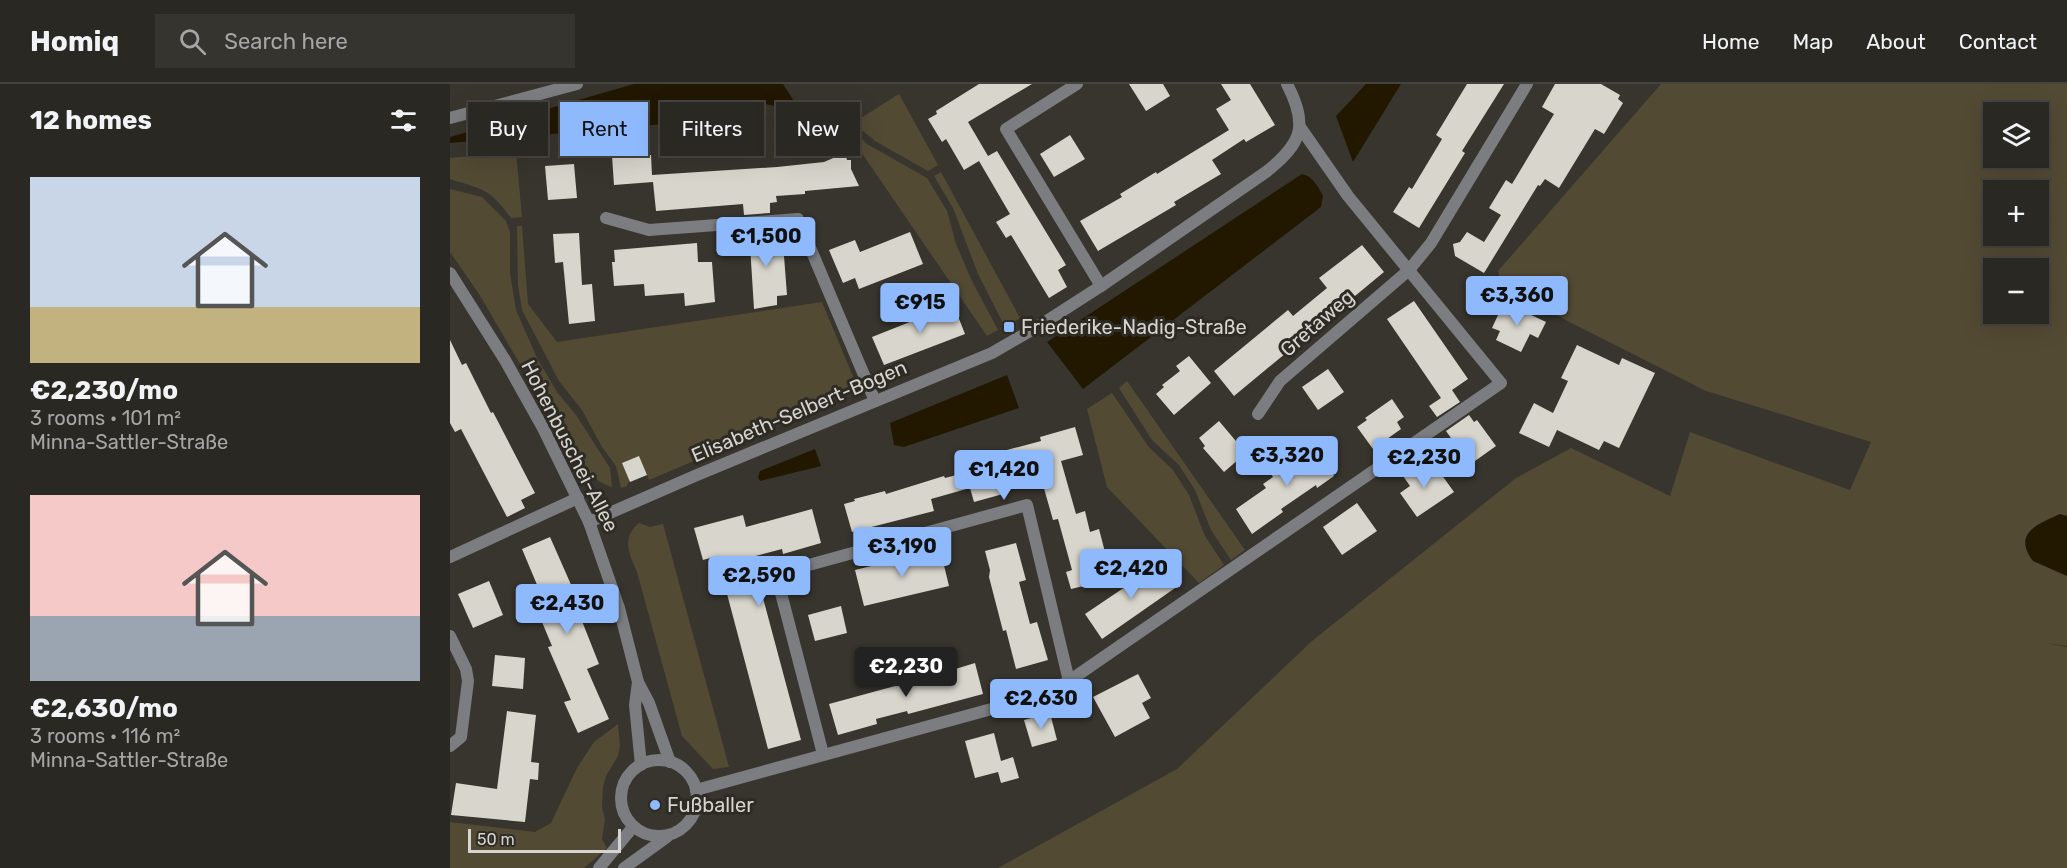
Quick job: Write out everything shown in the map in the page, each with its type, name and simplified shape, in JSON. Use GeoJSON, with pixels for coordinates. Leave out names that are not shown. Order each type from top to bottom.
{"type":"FeatureCollection","features":[{"type":"Feature","properties":{"kind":"street"},"geometry":{"type":"LineString","coordinates":[[450,118],[576,84]]}},
{"type":"Feature","properties":{"kind":"street"},"geometry":{"type":"LineString","coordinates":[[1077,84],[1005,129],[1101,286]]}},
{"type":"Feature","properties":{"kind":"street"},"geometry":{"type":"LineString","coordinates":[[696,790],[1046,694],[1069,681],[1501,382],[1348,196],[1300,127],[1300,115],[1287,84]]}},
{"type":"Feature","properties":{"kind":"street","name":"Gretaweg"},"geometry":{"type":"LineString","coordinates":[[1258,414],[1280,381],[1409,270],[1431,243],[1527,84]]}},
{"type":"Feature","properties":{"kind":"street","name":"Elisabeth-Selbert-Bogen"},"geometry":{"type":"LineString","coordinates":[[589,522],[1001,348],[1101,286],[1271,168],[1294,144],[1300,127]]}},
{"type":"Feature","properties":{"kind":"street"},"geometry":{"type":"LineString","coordinates":[[606,218],[649,230],[798,219],[875,401]]}},
{"type":"Feature","properties":{"kind":"street","name":"Hohenbuschei-Allee"},"geometry":{"type":"LineString","coordinates":[[450,273],[505,360],[589,522],[620,608],[638,682],[649,703],[670,762]]}},
{"type":"Feature","properties":{"kind":"street"},"geometry":{"type":"LineString","coordinates":[[450,557],[578,498]]}},
{"type":"Feature","properties":{"kind":"street"},"geometry":{"type":"LineString","coordinates":[[823,754],[776,574],[1027,505],[1069,681]]}},
{"type":"Feature","properties":{"kind":"street"},"geometry":{"type":"LineString","coordinates":[[450,636],[466,669],[468,681],[461,737],[450,746]]}},
{"type":"Feature","properties":{"kind":"street","name":"Hohenbuschei-Allee"},"geometry":{"type":"LineString","coordinates":[[638,682],[635,705],[641,765]]}},
{"type":"Feature","properties":{"kind":"street"},"geometry":{"type":"LineString","coordinates":[[624,868],[668,836],[679,831],[695,813],[696,790],[691,777],[682,767],[657,760],[633,770],[625,780],[621,793],[621,806],[633,827],[644,834],[656,837],[668,836]]}},
{"type":"Feature","properties":{"kind":"street"},"geometry":{"type":"LineString","coordinates":[[599,868],[633,827]]}},
{"type":"Feature","properties":{"kind":"shaded area"},"geometry":{"type":"Polygon","coordinates":[[[634,84],[783,84],[795,102],[776,102],[776,106],[752,101],[660,102],[660,124],[648,125],[648,102],[572,102],[634,84]]]}},
{"type":"Feature","properties":{"kind":"shaded area"},"geometry":{"type":"Polygon","coordinates":[[[1366,84],[1401,84],[1353,162],[1336,116],[1366,84]]]}},
{"type":"Feature","properties":{"kind":"shaded area"},"geometry":{"type":"Polygon","coordinates":[[[1661,84],[2067,84],[2067,646],[2045,643],[2067,647],[2067,868],[998,868],[1177,769],[1312,641],[1516,478],[1571,448],[1670,496],[1690,432],[1850,490],[1871,442],[1706,391],[1502,288],[1498,271],[1661,84]]]}},
{"type":"Feature","properties":{"kind":"shaded area"},"geometry":{"type":"Polygon","coordinates":[[[899,94],[938,165],[928,171],[875,141],[860,129],[860,119],[899,94]]]}},
{"type":"Feature","properties":{"kind":"shaded area"},"geometry":{"type":"Polygon","coordinates":[[[560,105],[560,133],[548,134],[548,109],[560,105]]]}},
{"type":"Feature","properties":{"kind":"shaded area"},"geometry":{"type":"Polygon","coordinates":[[[468,132],[468,141],[450,143],[450,137],[468,132]]]}},
{"type":"Feature","properties":{"kind":"shaded area"},"geometry":{"type":"Polygon","coordinates":[[[860,137],[867,144],[927,178],[947,211],[956,244],[971,279],[998,330],[987,336],[860,150],[860,137]]]}},
{"type":"Feature","properties":{"kind":"shaded area"},"geometry":{"type":"Polygon","coordinates":[[[516,156],[522,217],[511,218],[485,191],[450,179],[450,158],[516,156]]]}},
{"type":"Feature","properties":{"kind":"shaded area"},"geometry":{"type":"Polygon","coordinates":[[[941,172],[1020,318],[1005,327],[978,274],[953,208],[934,176],[941,172]]]}},
{"type":"Feature","properties":{"kind":"shaded area"},"geometry":{"type":"Polygon","coordinates":[[[1302,174],[1312,179],[1319,189],[1323,196],[1321,207],[1083,389],[1047,342],[1302,174]]]}},
{"type":"Feature","properties":{"kind":"shaded area"},"geometry":{"type":"Polygon","coordinates":[[[450,189],[482,197],[506,221],[510,232],[510,273],[516,310],[537,358],[557,392],[576,415],[610,468],[612,487],[591,475],[567,441],[561,439],[479,294],[450,252],[450,189]]]}},
{"type":"Feature","properties":{"kind":"shaded area"},"geometry":{"type":"Polygon","coordinates":[[[517,226],[522,226],[528,304],[557,342],[822,302],[859,391],[649,480],[639,456],[627,486],[621,488],[616,466],[602,447],[582,410],[559,381],[522,310],[518,285],[517,226]]]}},
{"type":"Feature","properties":{"kind":"shaded area"},"geometry":{"type":"Polygon","coordinates":[[[1007,375],[1019,408],[904,447],[894,445],[890,423],[1007,375]]]}},
{"type":"Feature","properties":{"kind":"shaded area"},"geometry":{"type":"Polygon","coordinates":[[[1127,381],[1245,550],[1231,560],[1211,530],[1195,490],[1179,465],[1152,440],[1119,388],[1127,381]]]}},
{"type":"Feature","properties":{"kind":"shaded area"},"geometry":{"type":"Polygon","coordinates":[[[1112,393],[1148,446],[1173,470],[1189,495],[1205,536],[1224,565],[1199,583],[1107,487],[1087,409],[1112,393]]]}},
{"type":"Feature","properties":{"kind":"shaded area"},"geometry":{"type":"Polygon","coordinates":[[[815,449],[821,466],[760,481],[758,477],[760,471],[815,449]]]}},
{"type":"Feature","properties":{"kind":"shaded area"},"geometry":{"type":"Polygon","coordinates":[[[2060,514],[2067,516],[2067,576],[2033,561],[2025,543],[2030,531],[2036,526],[2060,514]]]}},
{"type":"Feature","properties":{"kind":"shaded area"},"geometry":{"type":"Polygon","coordinates":[[[639,523],[650,527],[663,524],[729,767],[713,769],[682,736],[637,572],[629,552],[630,534],[639,523]]]}},
{"type":"Feature","properties":{"kind":"shaded area"},"geometry":{"type":"Polygon","coordinates":[[[618,724],[620,746],[618,756],[606,776],[603,787],[602,807],[605,819],[602,839],[607,848],[584,868],[450,868],[450,822],[535,832],[551,823],[577,768],[594,742],[618,724]]]}},
{"type":"Feature","properties":{"kind":"building"},"geometry":{"type":"Polygon","coordinates":[[[979,84],[1032,84],[968,122],[988,156],[997,151],[1066,265],[1058,270],[1067,287],[1049,298],[1011,235],[1006,238],[996,222],[1010,214],[979,161],[964,170],[946,139],[942,142],[928,119],[937,114],[936,111],[979,84]]]}},
{"type":"Feature","properties":{"kind":"building"},"geometry":{"type":"Polygon","coordinates":[[[1129,84],[1163,84],[1170,96],[1146,111],[1129,84]]]}},
{"type":"Feature","properties":{"kind":"building"},"geometry":{"type":"Polygon","coordinates":[[[1221,84],[1250,84],[1275,125],[1246,142],[1244,139],[1212,160],[1221,174],[1174,202],[1176,205],[1098,251],[1080,221],[1122,197],[1120,194],[1156,172],[1157,174],[1229,130],[1216,109],[1231,100],[1221,84]]]}},
{"type":"Feature","properties":{"kind":"building"},"geometry":{"type":"Polygon","coordinates":[[[1467,84],[1504,84],[1462,151],[1465,153],[1419,228],[1393,212],[1409,187],[1412,189],[1442,139],[1436,135],[1467,84]]]}},
{"type":"Feature","properties":{"kind":"building"},"geometry":{"type":"Polygon","coordinates":[[[1555,84],[1601,84],[1620,95],[1618,99],[1623,103],[1604,134],[1595,129],[1559,188],[1545,179],[1540,186],[1538,185],[1484,273],[1455,256],[1453,244],[1460,242],[1467,232],[1484,242],[1501,215],[1489,208],[1506,180],[1512,184],[1554,114],[1542,107],[1555,84]]]}},
{"type":"Feature","properties":{"kind":"building"},"geometry":{"type":"Polygon","coordinates":[[[1070,135],[1085,159],[1054,177],[1040,154],[1070,135]]]}},
{"type":"Feature","properties":{"kind":"building"},"geometry":{"type":"Polygon","coordinates":[[[651,155],[652,175],[824,162],[838,156],[846,156],[847,160],[851,160],[851,169],[859,186],[776,196],[777,202],[770,203],[770,213],[744,215],[743,204],[656,211],[653,182],[614,185],[612,156],[651,155]]]}},
{"type":"Feature","properties":{"kind":"building"},"geometry":{"type":"Polygon","coordinates":[[[574,164],[577,198],[548,200],[545,166],[574,164]]]}},
{"type":"Feature","properties":{"kind":"building"},"geometry":{"type":"Polygon","coordinates":[[[772,229],[773,243],[783,243],[787,295],[777,296],[777,305],[754,309],[750,245],[746,246],[745,231],[772,229]]]}},
{"type":"Feature","properties":{"kind":"building"},"geometry":{"type":"Polygon","coordinates":[[[910,232],[923,264],[859,289],[855,278],[843,283],[829,250],[855,240],[860,252],[910,232]]]}},
{"type":"Feature","properties":{"kind":"building"},"geometry":{"type":"Polygon","coordinates":[[[579,233],[582,285],[592,284],[595,321],[569,324],[563,262],[555,263],[553,234],[579,233]]]}},
{"type":"Feature","properties":{"kind":"building"},"geometry":{"type":"Polygon","coordinates":[[[697,243],[698,262],[712,262],[715,302],[685,306],[684,293],[645,296],[644,284],[614,286],[612,262],[615,262],[614,250],[697,243]]]}},
{"type":"Feature","properties":{"kind":"building"},"geometry":{"type":"Polygon","coordinates":[[[1362,245],[1384,272],[1234,396],[1214,371],[1288,310],[1293,316],[1327,288],[1319,278],[1362,245]]]}},
{"type":"Feature","properties":{"kind":"building"},"geometry":{"type":"Polygon","coordinates":[[[952,301],[965,334],[884,365],[872,337],[930,314],[929,310],[952,301]]]}},
{"type":"Feature","properties":{"kind":"building"},"geometry":{"type":"Polygon","coordinates":[[[1414,301],[1468,379],[1452,390],[1460,402],[1437,417],[1429,406],[1441,398],[1387,319],[1414,301]]]}},
{"type":"Feature","properties":{"kind":"building"},"geometry":{"type":"Polygon","coordinates":[[[1504,302],[1546,322],[1538,338],[1530,334],[1521,352],[1496,340],[1500,331],[1492,328],[1504,302]]]}},
{"type":"Feature","properties":{"kind":"building"},"geometry":{"type":"Polygon","coordinates":[[[450,340],[462,365],[466,363],[535,493],[521,500],[525,508],[507,517],[461,429],[455,432],[450,423],[450,340]]]}},
{"type":"Feature","properties":{"kind":"building"},"geometry":{"type":"Polygon","coordinates":[[[1577,345],[1619,365],[1622,358],[1655,373],[1619,448],[1604,441],[1599,450],[1557,430],[1549,447],[1519,433],[1534,403],[1553,413],[1568,381],[1561,378],[1577,345]]]}},
{"type":"Feature","properties":{"kind":"building"},"geometry":{"type":"Polygon","coordinates":[[[1189,356],[1211,383],[1174,415],[1156,394],[1164,387],[1162,385],[1180,371],[1176,366],[1189,356]]]}},
{"type":"Feature","properties":{"kind":"building"},"geometry":{"type":"Polygon","coordinates":[[[1328,369],[1344,392],[1318,410],[1302,387],[1328,369]]]}},
{"type":"Feature","properties":{"kind":"building"},"geometry":{"type":"Polygon","coordinates":[[[1392,399],[1404,417],[1397,422],[1401,429],[1373,449],[1357,427],[1367,420],[1365,418],[1392,399]]]}},
{"type":"Feature","properties":{"kind":"building"},"geometry":{"type":"Polygon","coordinates":[[[1469,415],[1474,422],[1477,420],[1496,446],[1475,461],[1473,458],[1463,465],[1447,441],[1451,438],[1446,431],[1469,415]]]}},
{"type":"Feature","properties":{"kind":"building"},"geometry":{"type":"Polygon","coordinates":[[[1219,421],[1246,453],[1224,472],[1203,448],[1205,446],[1199,438],[1219,421]]]}},
{"type":"Feature","properties":{"kind":"building"},"geometry":{"type":"Polygon","coordinates":[[[1075,427],[1083,455],[1061,461],[1076,514],[1085,511],[1090,532],[1099,529],[1112,579],[1071,589],[1066,572],[1072,570],[1058,519],[1053,520],[1037,464],[1006,473],[1008,477],[999,480],[1003,494],[974,502],[970,488],[931,499],[934,511],[852,532],[844,504],[855,501],[854,499],[885,491],[886,494],[944,476],[945,478],[995,465],[992,454],[1041,441],[1040,437],[1075,427]]]}},
{"type":"Feature","properties":{"kind":"building"},"geometry":{"type":"Polygon","coordinates":[[[1321,441],[1333,459],[1326,464],[1334,476],[1317,488],[1316,485],[1281,509],[1283,512],[1252,534],[1236,509],[1266,488],[1263,484],[1273,477],[1271,474],[1321,441]]]}},
{"type":"Feature","properties":{"kind":"building"},"geometry":{"type":"Polygon","coordinates":[[[639,456],[647,475],[630,482],[622,463],[639,456]]]}},
{"type":"Feature","properties":{"kind":"building"},"geometry":{"type":"Polygon","coordinates":[[[1418,461],[1429,478],[1439,471],[1454,492],[1417,517],[1400,493],[1410,486],[1401,473],[1418,461]]]}},
{"type":"Feature","properties":{"kind":"building"},"geometry":{"type":"Polygon","coordinates":[[[1357,503],[1377,531],[1342,555],[1323,527],[1357,503]]]}},
{"type":"Feature","properties":{"kind":"building"},"geometry":{"type":"Polygon","coordinates":[[[812,509],[821,543],[783,554],[782,549],[752,557],[801,740],[768,749],[717,556],[703,560],[694,528],[743,515],[746,527],[812,509]]]}},
{"type":"Feature","properties":{"kind":"building"},"geometry":{"type":"Polygon","coordinates":[[[550,537],[580,605],[576,606],[599,664],[587,669],[609,719],[578,733],[564,702],[571,700],[548,647],[552,646],[542,622],[549,619],[540,600],[543,599],[522,549],[550,537]]]}},
{"type":"Feature","properties":{"kind":"building"},"geometry":{"type":"Polygon","coordinates":[[[1016,543],[1026,580],[1019,582],[1030,624],[1037,622],[1048,660],[1016,669],[1006,630],[1003,631],[989,577],[990,570],[985,551],[1016,543]]]}},
{"type":"Feature","properties":{"kind":"building"},"geometry":{"type":"Polygon","coordinates":[[[940,549],[949,586],[864,606],[855,570],[940,549]]]}},
{"type":"Feature","properties":{"kind":"building"},"geometry":{"type":"Polygon","coordinates":[[[1162,562],[1178,586],[1102,639],[1085,614],[1162,562]]]}},
{"type":"Feature","properties":{"kind":"building"},"geometry":{"type":"Polygon","coordinates":[[[489,581],[503,615],[473,628],[458,594],[489,581]]]}},
{"type":"Feature","properties":{"kind":"building"},"geometry":{"type":"Polygon","coordinates":[[[841,606],[847,633],[815,641],[808,615],[841,606]]]}},
{"type":"Feature","properties":{"kind":"building"},"geometry":{"type":"Polygon","coordinates":[[[495,655],[525,658],[523,689],[492,686],[495,655]]]}},
{"type":"Feature","properties":{"kind":"building"},"geometry":{"type":"Polygon","coordinates":[[[975,663],[983,694],[908,714],[907,711],[876,719],[877,724],[838,735],[829,704],[895,686],[900,679],[909,677],[916,681],[975,663]]]}},
{"type":"Feature","properties":{"kind":"building"},"geometry":{"type":"Polygon","coordinates":[[[1138,674],[1151,698],[1142,703],[1150,718],[1115,737],[1093,697],[1138,674]]]}},
{"type":"Feature","properties":{"kind":"building"},"geometry":{"type":"Polygon","coordinates":[[[507,711],[536,715],[531,762],[539,763],[538,780],[530,779],[525,822],[451,815],[456,783],[497,789],[507,711]]]}},
{"type":"Feature","properties":{"kind":"building"},"geometry":{"type":"Polygon","coordinates":[[[1050,713],[1057,740],[1032,747],[1024,720],[1050,713]]]}},
{"type":"Feature","properties":{"kind":"building"},"geometry":{"type":"Polygon","coordinates":[[[994,733],[1001,761],[1013,757],[1019,778],[1001,783],[998,772],[975,778],[965,741],[994,733]]]}},
{"type":"Feature","properties":{"kind":"place","name":"Friederike-Nadig-Straße"},"geometry":{"type":"Point","coordinates":[1009,327]}},
{"type":"Feature","properties":{"kind":"place","name":"Fußballer"},"geometry":{"type":"Point","coordinates":[655,805]}}]}
